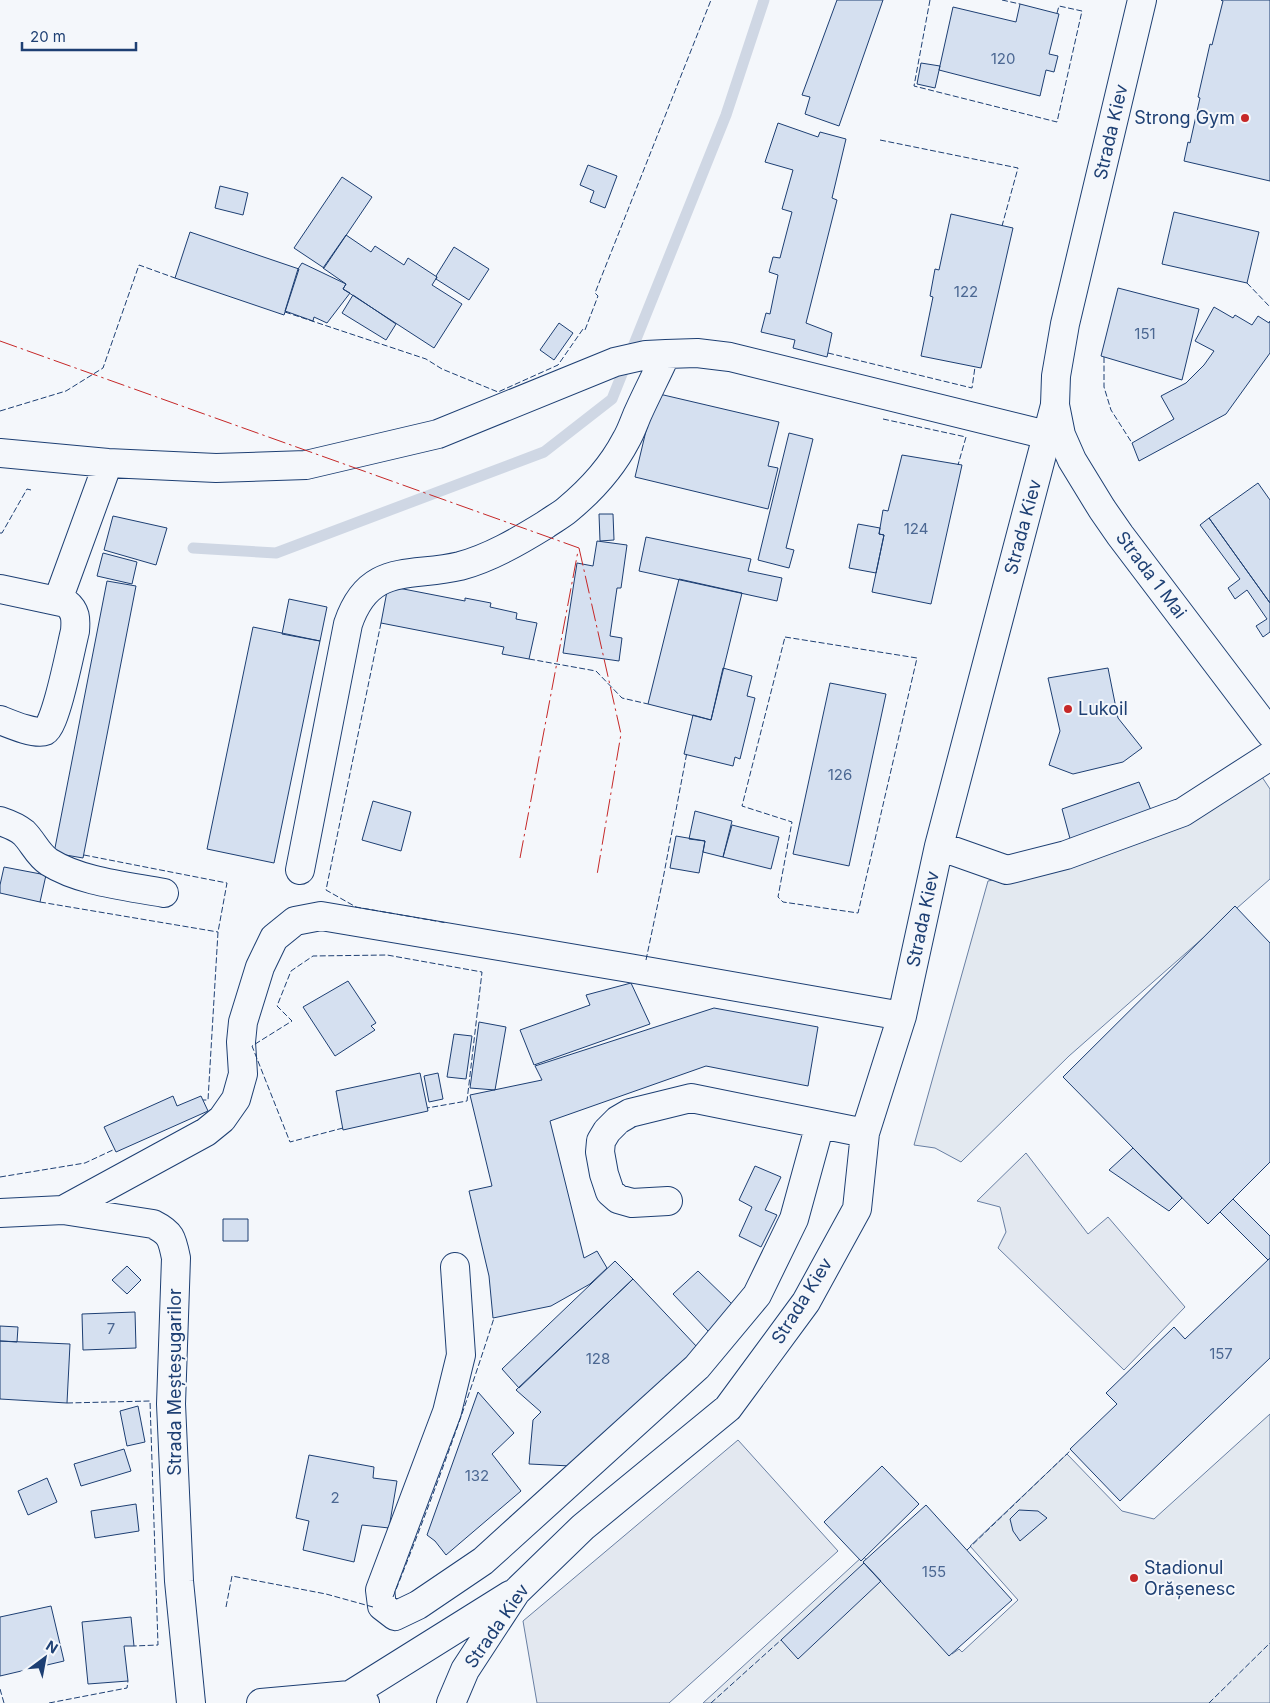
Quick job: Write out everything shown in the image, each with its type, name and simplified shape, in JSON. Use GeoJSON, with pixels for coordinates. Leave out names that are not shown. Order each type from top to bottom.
{"type":"FeatureCollection","features":[{"type":"Feature","properties":{"kind":"street","name":"Strada Kiev"},"geometry":{"type":"LineString","coordinates":[[451,1703],[465,1670],[516,1592],[583,1527],[728,1408],[806,1302],[857,1209],[865,1132],[902,1016],[939,846],[1055,404],[1056,376],[1065,324],[1142,0]]}},
{"type":"Feature","properties":{"kind":"street"},"geometry":{"type":"LineString","coordinates":[[0,453],[108,463],[216,468],[306,465],[438,434],[614,362],[656,355],[697,353],[730,357],[1047,435]]}},
{"type":"Feature","properties":{"kind":"street"},"geometry":{"type":"LineString","coordinates":[[300,870],[348,624],[353,608],[365,592],[378,582],[391,576],[460,566],[497,552],[566,511],[610,465],[626,441],[656,355]]}},
{"type":"Feature","properties":{"kind":"street","name":"Strada 1 Mai"},"geometry":{"type":"LineString","coordinates":[[1055,404],[1061,435],[1072,460],[1102,509],[1270,733]]}},
{"type":"Feature","properties":{"kind":"street"},"geometry":{"type":"LineString","coordinates":[[58,600],[108,463]]}},
{"type":"Feature","properties":{"kind":"street"},"geometry":{"type":"LineString","coordinates":[[0,589],[58,600],[66,603],[76,614],[75,631],[52,723],[44,731],[37,732],[0,720]]}},
{"type":"Feature","properties":{"kind":"street"},"geometry":{"type":"LineString","coordinates":[[939,846],[1007,870],[1066,855],[1184,812],[1270,756]]}},
{"type":"Feature","properties":{"kind":"street"},"geometry":{"type":"LineString","coordinates":[[0,821],[15,827],[25,834],[38,853],[49,862],[81,877],[164,892]]}},
{"type":"Feature","properties":{"kind":"street"},"geometry":{"type":"LineString","coordinates":[[64,1210],[206,1132],[222,1119],[236,1099],[243,1074],[241,1042],[244,1022],[260,967],[274,938],[295,921],[321,916],[902,1016]]}},
{"type":"Feature","properties":{"kind":"street"},"geometry":{"type":"LineString","coordinates":[[668,1200],[632,1203],[618,1199],[610,1192],[600,1152],[601,1141],[607,1131],[618,1120],[630,1113],[691,1098],[865,1132]]}},
{"type":"Feature","properties":{"kind":"street"},"geometry":{"type":"LineString","coordinates":[[455,1267],[461,1355],[448,1412],[380,1590],[382,1606],[395,1616],[418,1606],[483,1561],[696,1367],[757,1295],[794,1219],[820,1124]]}},
{"type":"Feature","properties":{"kind":"street","name":"Strada Meșteșugarilor"},"geometry":{"type":"LineString","coordinates":[[0,1213],[64,1210],[154,1224],[166,1231],[172,1243],[176,1258],[171,1404],[179,1582],[191,1703]]}},
{"type":"Feature","properties":{"kind":"street"},"geometry":{"type":"LineString","coordinates":[[261,1703],[357,1699],[516,1592]]}},
{"type":"Feature","properties":{"kind":"shaded area"},"geometry":{"type":"Polygon","coordinates":[[[1262,777],[1270,789],[1270,879],[1069,1056],[961,1162],[935,1148],[914,1145],[988,881],[1003,878],[1262,777]]]}},
{"type":"Feature","properties":{"kind":"shaded area"},"geometry":{"type":"Polygon","coordinates":[[[1026,1153],[1088,1234],[1108,1217],[1185,1307],[1124,1370],[998,1248],[1006,1232],[1000,1207],[977,1201],[1026,1153]]]}},
{"type":"Feature","properties":{"kind":"shaded area","name":"Stadionul Orășenesc"},"geometry":{"type":"Polygon","coordinates":[[[1270,1414],[1270,1703],[703,1703],[863,1556],[952,1654],[959,1649],[962,1652],[1018,1600],[970,1546],[1067,1454],[1122,1511],[1154,1519],[1270,1414]]]}},
{"type":"Feature","properties":{"kind":"shaded area"},"geometry":{"type":"Polygon","coordinates":[[[738,1440],[838,1551],[669,1703],[537,1703],[523,1621],[738,1440]]]}},
{"type":"Feature","properties":{"kind":"building"},"geometry":{"type":"Polygon","coordinates":[[[837,0],[883,0],[839,126],[805,114],[810,97],[802,95],[837,0]]]}},
{"type":"Feature","properties":{"kind":"building"},"geometry":{"type":"Polygon","coordinates":[[[1221,0],[1270,0],[1270,181],[1184,161],[1200,98],[1198,97],[1210,44],[1212,45],[1223,1],[1221,0]]]}},
{"type":"Feature","properties":{"kind":"building"},"geometry":{"type":"Polygon","coordinates":[[[1020,4],[1059,14],[1049,54],[1058,56],[1054,72],[1046,70],[1040,96],[939,70],[953,7],[1016,22],[1020,4]]]}},
{"type":"Feature","properties":{"kind":"building"},"geometry":{"type":"Polygon","coordinates":[[[921,63],[940,66],[935,88],[917,84],[921,63]]]}},
{"type":"Feature","properties":{"kind":"building"},"geometry":{"type":"Polygon","coordinates":[[[778,123],[818,137],[820,132],[846,139],[832,198],[837,200],[806,323],[832,333],[827,357],[793,348],[795,340],[761,332],[766,313],[770,314],[778,275],[769,272],[773,257],[780,258],[792,212],[782,209],[793,170],[765,162],[778,123]]]}},
{"type":"Feature","properties":{"kind":"building"},"geometry":{"type":"Polygon","coordinates":[[[588,165],[617,176],[605,208],[590,202],[594,191],[580,185],[588,165]]]}},
{"type":"Feature","properties":{"kind":"building"},"geometry":{"type":"Polygon","coordinates":[[[342,177],[372,197],[324,268],[294,248],[342,177]]]}},
{"type":"Feature","properties":{"kind":"building"},"geometry":{"type":"Polygon","coordinates":[[[220,186],[248,193],[243,215],[215,208],[220,186]]]}},
{"type":"Feature","properties":{"kind":"building"},"geometry":{"type":"Polygon","coordinates":[[[1174,212],[1259,232],[1247,283],[1162,264],[1174,212]]]}},
{"type":"Feature","properties":{"kind":"building"},"geometry":{"type":"Polygon","coordinates":[[[951,214],[1013,228],[981,368],[921,356],[933,297],[930,296],[935,269],[939,270],[951,214]]]}},
{"type":"Feature","properties":{"kind":"building"},"geometry":{"type":"Polygon","coordinates":[[[190,232],[299,269],[284,315],[175,278],[190,232]]]}},
{"type":"Feature","properties":{"kind":"building"},"geometry":{"type":"Polygon","coordinates":[[[346,235],[371,252],[375,246],[404,265],[408,258],[437,277],[432,285],[462,304],[434,348],[343,289],[346,284],[323,268],[346,235]]]}},
{"type":"Feature","properties":{"kind":"building"},"geometry":{"type":"Polygon","coordinates":[[[454,247],[489,269],[469,300],[436,279],[454,247]]]}},
{"type":"Feature","properties":{"kind":"building"},"geometry":{"type":"Polygon","coordinates":[[[302,263],[346,284],[343,289],[350,293],[327,323],[314,317],[313,321],[285,311],[298,269],[302,263]]]}},
{"type":"Feature","properties":{"kind":"building"},"geometry":{"type":"Polygon","coordinates":[[[1118,288],[1199,309],[1182,380],[1101,356],[1118,288]]]}},
{"type":"Feature","properties":{"kind":"building"},"geometry":{"type":"Polygon","coordinates":[[[353,295],[396,324],[386,340],[342,313],[353,295]]]}},
{"type":"Feature","properties":{"kind":"building"},"geometry":{"type":"Polygon","coordinates":[[[1214,307],[1233,318],[1235,315],[1252,325],[1258,316],[1269,323],[1270,321],[1270,353],[1226,414],[1139,461],[1132,443],[1174,419],[1161,396],[1186,383],[1204,365],[1214,351],[1195,341],[1214,307]]]}},
{"type":"Feature","properties":{"kind":"building"},"geometry":{"type":"Polygon","coordinates":[[[559,323],[573,333],[554,360],[540,350],[559,323]]]}},
{"type":"Feature","properties":{"kind":"building"},"geometry":{"type":"Polygon","coordinates":[[[655,393],[779,422],[768,466],[778,468],[768,509],[635,477],[655,393]]]}},
{"type":"Feature","properties":{"kind":"building"},"geometry":{"type":"Polygon","coordinates":[[[789,433],[813,439],[786,548],[794,550],[789,568],[758,560],[789,433]]]}},
{"type":"Feature","properties":{"kind":"building"},"geometry":{"type":"Polygon","coordinates":[[[902,455],[962,465],[931,604],[872,592],[884,535],[879,534],[883,510],[888,511],[902,455]]]}},
{"type":"Feature","properties":{"kind":"building"},"geometry":{"type":"Polygon","coordinates":[[[1258,483],[1270,500],[1270,603],[1209,518],[1258,483]]]}},
{"type":"Feature","properties":{"kind":"building"},"geometry":{"type":"Polygon","coordinates":[[[599,514],[613,514],[614,540],[600,541],[599,514]]]}},
{"type":"Feature","properties":{"kind":"building"},"geometry":{"type":"Polygon","coordinates":[[[113,516],[167,528],[156,565],[104,550],[113,516]]]}},
{"type":"Feature","properties":{"kind":"building"},"geometry":{"type":"Polygon","coordinates":[[[1209,518],[1270,603],[1270,632],[1263,637],[1256,626],[1267,619],[1247,590],[1235,599],[1228,588],[1240,579],[1200,525],[1209,518]]]}},
{"type":"Feature","properties":{"kind":"building"},"geometry":{"type":"Polygon","coordinates":[[[858,524],[880,528],[879,534],[884,535],[876,573],[849,568],[858,524]]]}},
{"type":"Feature","properties":{"kind":"building"},"geometry":{"type":"Polygon","coordinates":[[[646,537],[751,559],[748,571],[782,578],[777,601],[639,571],[646,537]]]}},
{"type":"Feature","properties":{"kind":"building"},"geometry":{"type":"Polygon","coordinates":[[[597,541],[627,545],[621,588],[617,588],[610,636],[622,638],[619,661],[563,653],[577,563],[593,566],[597,541]]]}},
{"type":"Feature","properties":{"kind":"building"},"geometry":{"type":"Polygon","coordinates":[[[103,553],[137,562],[132,584],[97,576],[103,553]]]}},
{"type":"Feature","properties":{"kind":"building"},"geometry":{"type":"Polygon","coordinates":[[[679,579],[742,593],[711,720],[648,704],[679,579]]]}},
{"type":"Feature","properties":{"kind":"building"},"geometry":{"type":"Polygon","coordinates":[[[107,581],[136,586],[83,858],[54,853],[107,581]]]}},
{"type":"Feature","properties":{"kind":"building"},"geometry":{"type":"Polygon","coordinates":[[[388,586],[465,601],[465,598],[491,603],[490,607],[517,613],[516,619],[537,623],[529,659],[502,654],[504,647],[381,623],[388,586]]]}},
{"type":"Feature","properties":{"kind":"building"},"geometry":{"type":"Polygon","coordinates":[[[289,599],[327,607],[320,641],[282,634],[289,599]]]}},
{"type":"Feature","properties":{"kind":"building"},"geometry":{"type":"Polygon","coordinates":[[[253,627],[320,641],[274,863],[207,849],[253,627]]]}},
{"type":"Feature","properties":{"kind":"building"},"geometry":{"type":"Polygon","coordinates":[[[723,668],[752,676],[747,696],[755,698],[740,759],[735,757],[733,766],[684,754],[693,715],[711,720],[723,668]]]}},
{"type":"Feature","properties":{"kind":"building"},"geometry":{"type":"Polygon","coordinates":[[[1108,668],[1118,718],[1142,748],[1123,762],[1073,774],[1049,765],[1060,731],[1048,678],[1108,668]]]}},
{"type":"Feature","properties":{"kind":"building"},"geometry":{"type":"Polygon","coordinates":[[[830,683],[886,694],[849,866],[793,854],[830,683]]]}},
{"type":"Feature","properties":{"kind":"building"},"geometry":{"type":"Polygon","coordinates":[[[1139,782],[1153,815],[1072,846],[1062,809],[1139,782]]]}},
{"type":"Feature","properties":{"kind":"building"},"geometry":{"type":"Polygon","coordinates":[[[373,801],[411,812],[401,851],[362,840],[373,801]]]}},
{"type":"Feature","properties":{"kind":"building"},"geometry":{"type":"Polygon","coordinates":[[[695,811],[732,821],[723,857],[703,852],[705,841],[689,839],[695,811]]]}},
{"type":"Feature","properties":{"kind":"building"},"geometry":{"type":"Polygon","coordinates":[[[732,825],[779,837],[771,869],[723,857],[732,825]]]}},
{"type":"Feature","properties":{"kind":"building"},"geometry":{"type":"Polygon","coordinates":[[[676,836],[705,841],[699,873],[670,868],[676,836]]]}},
{"type":"Feature","properties":{"kind":"building"},"geometry":{"type":"Polygon","coordinates":[[[4,867],[46,875],[40,902],[0,893],[4,867]]]}},
{"type":"Feature","properties":{"kind":"building"},"geometry":{"type":"Polygon","coordinates":[[[1235,906],[1270,943],[1270,1162],[1208,1224],[1063,1077],[1235,906]]]}},
{"type":"Feature","properties":{"kind":"building"},"geometry":{"type":"Polygon","coordinates":[[[348,981],[376,1023],[371,1026],[375,1030],[335,1056],[303,1007],[348,981]]]}},
{"type":"Feature","properties":{"kind":"building"},"geometry":{"type":"Polygon","coordinates":[[[631,983],[650,1024],[534,1065],[520,1030],[590,1005],[586,995],[631,983]]]}},
{"type":"Feature","properties":{"kind":"building"},"geometry":{"type":"Polygon","coordinates":[[[714,1008],[818,1027],[808,1086],[706,1066],[550,1121],[584,1258],[597,1251],[607,1268],[590,1284],[551,1306],[493,1318],[489,1276],[469,1191],[492,1186],[470,1095],[542,1080],[535,1066],[714,1008]]]}},
{"type":"Feature","properties":{"kind":"building"},"geometry":{"type":"Polygon","coordinates":[[[479,1022],[506,1027],[495,1090],[470,1088],[479,1022]]]}},
{"type":"Feature","properties":{"kind":"building"},"geometry":{"type":"Polygon","coordinates":[[[454,1034],[472,1036],[466,1079],[447,1077],[454,1034]]]}},
{"type":"Feature","properties":{"kind":"building"},"geometry":{"type":"Polygon","coordinates":[[[420,1073],[428,1111],[343,1130],[336,1091],[420,1073]]]}},
{"type":"Feature","properties":{"kind":"building"},"geometry":{"type":"Polygon","coordinates":[[[438,1073],[443,1099],[429,1102],[424,1076],[438,1073]]]}},
{"type":"Feature","properties":{"kind":"building"},"geometry":{"type":"Polygon","coordinates":[[[173,1096],[177,1106],[201,1096],[208,1111],[116,1152],[104,1127],[173,1096]]]}},
{"type":"Feature","properties":{"kind":"building"},"geometry":{"type":"Polygon","coordinates":[[[1133,1148],[1182,1198],[1169,1211],[1109,1170],[1133,1148]]]}},
{"type":"Feature","properties":{"kind":"building"},"geometry":{"type":"Polygon","coordinates":[[[755,1166],[781,1177],[765,1210],[777,1215],[761,1247],[739,1236],[752,1207],[739,1200],[755,1166]]]}},
{"type":"Feature","properties":{"kind":"building"},"geometry":{"type":"Polygon","coordinates":[[[1233,1199],[1270,1236],[1270,1258],[1268,1260],[1220,1212],[1233,1199]]]}},
{"type":"Feature","properties":{"kind":"building"},"geometry":{"type":"Polygon","coordinates":[[[223,1219],[248,1219],[248,1241],[223,1241],[223,1219]]]}},
{"type":"Feature","properties":{"kind":"building"},"geometry":{"type":"Polygon","coordinates":[[[1270,1258],[1270,1358],[1120,1501],[1070,1449],[1117,1404],[1106,1393],[1174,1327],[1185,1339],[1270,1258]]]}},
{"type":"Feature","properties":{"kind":"building"},"geometry":{"type":"Polygon","coordinates":[[[615,1261],[633,1279],[519,1388],[502,1369],[615,1261]]]}},
{"type":"Feature","properties":{"kind":"building"},"geometry":{"type":"Polygon","coordinates":[[[127,1266],[141,1280],[127,1294],[112,1280],[127,1266]]]}},
{"type":"Feature","properties":{"kind":"building"},"geometry":{"type":"Polygon","coordinates":[[[698,1271],[733,1305],[709,1332],[673,1294],[698,1271]]]}},
{"type":"Feature","properties":{"kind":"building"},"geometry":{"type":"Polygon","coordinates":[[[633,1279],[698,1348],[571,1466],[529,1464],[533,1420],[541,1412],[516,1390],[633,1279]]]}},
{"type":"Feature","properties":{"kind":"building"},"geometry":{"type":"Polygon","coordinates":[[[135,1312],[136,1348],[83,1350],[82,1314],[135,1312]]]}},
{"type":"Feature","properties":{"kind":"building"},"geometry":{"type":"Polygon","coordinates":[[[0,1326],[18,1327],[17,1342],[0,1341],[0,1326]]]}},
{"type":"Feature","properties":{"kind":"building"},"geometry":{"type":"Polygon","coordinates":[[[0,1341],[70,1344],[67,1403],[0,1399],[0,1341]]]}},
{"type":"Feature","properties":{"kind":"building"},"geometry":{"type":"Polygon","coordinates":[[[478,1392],[514,1433],[492,1454],[521,1491],[446,1555],[435,1541],[427,1535],[478,1392]]]}},
{"type":"Feature","properties":{"kind":"building"},"geometry":{"type":"Polygon","coordinates":[[[138,1406],[145,1442],[127,1446],[120,1411],[138,1406]]]}},
{"type":"Feature","properties":{"kind":"building"},"geometry":{"type":"Polygon","coordinates":[[[124,1449],[131,1471],[81,1486],[74,1464],[124,1449]]]}},
{"type":"Feature","properties":{"kind":"building"},"geometry":{"type":"Polygon","coordinates":[[[309,1455],[374,1467],[373,1478],[397,1481],[389,1528],[362,1525],[354,1562],[303,1550],[309,1521],[296,1518],[309,1455]]]}},
{"type":"Feature","properties":{"kind":"building"},"geometry":{"type":"Polygon","coordinates":[[[882,1466],[919,1504],[861,1561],[824,1522],[882,1466]]]}},
{"type":"Feature","properties":{"kind":"building"},"geometry":{"type":"Polygon","coordinates":[[[47,1478],[57,1502],[28,1515],[18,1491],[47,1478]]]}},
{"type":"Feature","properties":{"kind":"building"},"geometry":{"type":"Polygon","coordinates":[[[136,1504],[139,1531],[95,1538],[91,1511],[136,1504]]]}},
{"type":"Feature","properties":{"kind":"building"},"geometry":{"type":"Polygon","coordinates":[[[926,1505],[1012,1600],[949,1656],[863,1562],[926,1505]]]}},
{"type":"Feature","properties":{"kind":"building"},"geometry":{"type":"Polygon","coordinates":[[[1019,1510],[1038,1511],[1047,1518],[1020,1541],[1013,1531],[1010,1519],[1019,1510]]]}},
{"type":"Feature","properties":{"kind":"building"},"geometry":{"type":"Polygon","coordinates":[[[864,1563],[881,1581],[798,1659],[781,1640],[864,1563]]]}},
{"type":"Feature","properties":{"kind":"building"},"geometry":{"type":"Polygon","coordinates":[[[51,1606],[64,1661],[0,1676],[0,1617],[51,1606]]]}},
{"type":"Feature","properties":{"kind":"building"},"geometry":{"type":"Polygon","coordinates":[[[131,1617],[134,1646],[124,1646],[128,1681],[88,1684],[82,1622],[131,1617]]]}},
{"type":"Feature","properties":{"kind":"waterway"},"geometry":{"type":"LineString","coordinates":[[193,548],[276,553],[544,452],[612,399],[726,115],[764,0]]}},
{"type":"Feature","properties":{"kind":"fence"},"geometry":{"type":"LineString","coordinates":[[285,312],[426,359],[442,369],[498,392],[558,365],[583,329],[585,330],[598,296],[595,293],[711,0]]}},
{"type":"Feature","properties":{"kind":"fence"},"geometry":{"type":"LineString","coordinates":[[930,0],[914,86],[1057,122],[1082,11],[1059,6],[1057,13]]}},
{"type":"Feature","properties":{"kind":"fence"},"geometry":{"type":"LineString","coordinates":[[1002,0],[1020,4]]}},
{"type":"Feature","properties":{"kind":"fence"},"geometry":{"type":"LineString","coordinates":[[880,140],[1018,168],[1002,226]]}},
{"type":"Feature","properties":{"kind":"fence"},"geometry":{"type":"LineString","coordinates":[[0,411],[66,391],[103,368],[139,265],[175,278]]}},
{"type":"Feature","properties":{"kind":"fence"},"geometry":{"type":"LineString","coordinates":[[1247,283],[1270,307]]}},
{"type":"Feature","properties":{"kind":"fence"},"geometry":{"type":"LineString","coordinates":[[828,353],[972,388],[975,367]]}},
{"type":"Feature","properties":{"kind":"fence"},"geometry":{"type":"LineString","coordinates":[[1104,357],[1104,387],[1111,410],[1132,443]]}},
{"type":"Feature","properties":{"kind":"fence"},"geometry":{"type":"LineString","coordinates":[[883,419],[966,437],[958,465]]}},
{"type":"Feature","properties":{"kind":"fence"},"geometry":{"type":"LineString","coordinates":[[0,533],[2,533],[27,489],[31,490]]}},
{"type":"Feature","properties":{"kind":"fence"},"geometry":{"type":"LineString","coordinates":[[381,623],[326,890],[356,907],[447,923]]}},
{"type":"Feature","properties":{"kind":"fence"},"geometry":{"type":"LineString","coordinates":[[785,637],[917,658],[858,913],[783,902],[778,897],[792,822],[742,806],[785,637]]}},
{"type":"Feature","properties":{"kind":"fence"},"geometry":{"type":"LineString","coordinates":[[529,659],[596,671],[622,698],[648,704]]}},
{"type":"Feature","properties":{"kind":"fence"},"geometry":{"type":"LineString","coordinates":[[646,960],[687,752]]}},
{"type":"Feature","properties":{"kind":"fence"},"geometry":{"type":"LineString","coordinates":[[84,855],[227,883],[218,932],[208,1100],[203,1100]]}},
{"type":"Feature","properties":{"kind":"fence"},"geometry":{"type":"LineString","coordinates":[[40,902],[218,932]]}},
{"type":"Feature","properties":{"kind":"fence"},"geometry":{"type":"LineString","coordinates":[[343,1128],[290,1142],[252,1046],[292,1021],[277,1006],[291,971],[313,956],[387,955],[482,972],[467,1101],[427,1108]]}},
{"type":"Feature","properties":{"kind":"fence"},"geometry":{"type":"LineString","coordinates":[[0,1177],[85,1163],[115,1149]]}},
{"type":"Feature","properties":{"kind":"fence"},"geometry":{"type":"LineString","coordinates":[[393,1597],[446,1458],[494,1318]]}},
{"type":"Feature","properties":{"kind":"fence"},"geometry":{"type":"LineString","coordinates":[[67,1403],[150,1401],[158,1645],[134,1646]]}},
{"type":"Feature","properties":{"kind":"fence"},"geometry":{"type":"LineString","coordinates":[[967,1550],[1071,1450]]}},
{"type":"Feature","properties":{"kind":"fence"},"geometry":{"type":"LineString","coordinates":[[226,1607],[232,1576],[326,1594],[373,1607]]}},
{"type":"Feature","properties":{"kind":"fence"},"geometry":{"type":"LineString","coordinates":[[711,1703],[781,1640]]}},
{"type":"Feature","properties":{"kind":"fence"},"geometry":{"type":"LineString","coordinates":[[1209,1703],[1270,1643]]}},
{"type":"Feature","properties":{"kind":"fence"},"geometry":{"type":"LineString","coordinates":[[49,1703],[127,1688],[128,1681]]}},
{"type":"Feature","properties":{"kind":"fence"},"geometry":{"type":"LineString","coordinates":[[0,1689],[4,1703]]}},
{"type":"Feature","properties":{"kind":"power"},"geometry":{"type":"LineString","coordinates":[[0,341],[579,548]]}},
{"type":"Feature","properties":{"kind":"power"},"geometry":{"type":"LineString","coordinates":[[579,548],[621,734],[597,875]]}},
{"type":"Feature","properties":{"kind":"power"},"geometry":{"type":"LineString","coordinates":[[520,858],[578,551]]}},
{"type":"Feature","properties":{"kind":"place","name":"Strong Gym"},"geometry":{"type":"Point","coordinates":[1245,118]}},
{"type":"Feature","properties":{"kind":"place","name":"Lukoil"},"geometry":{"type":"Point","coordinates":[1068,709]}},
{"type":"Feature","properties":{"kind":"place","name":"Stadionul Orășenesc"},"geometry":{"type":"Point","coordinates":[1134,1578]}}]}
